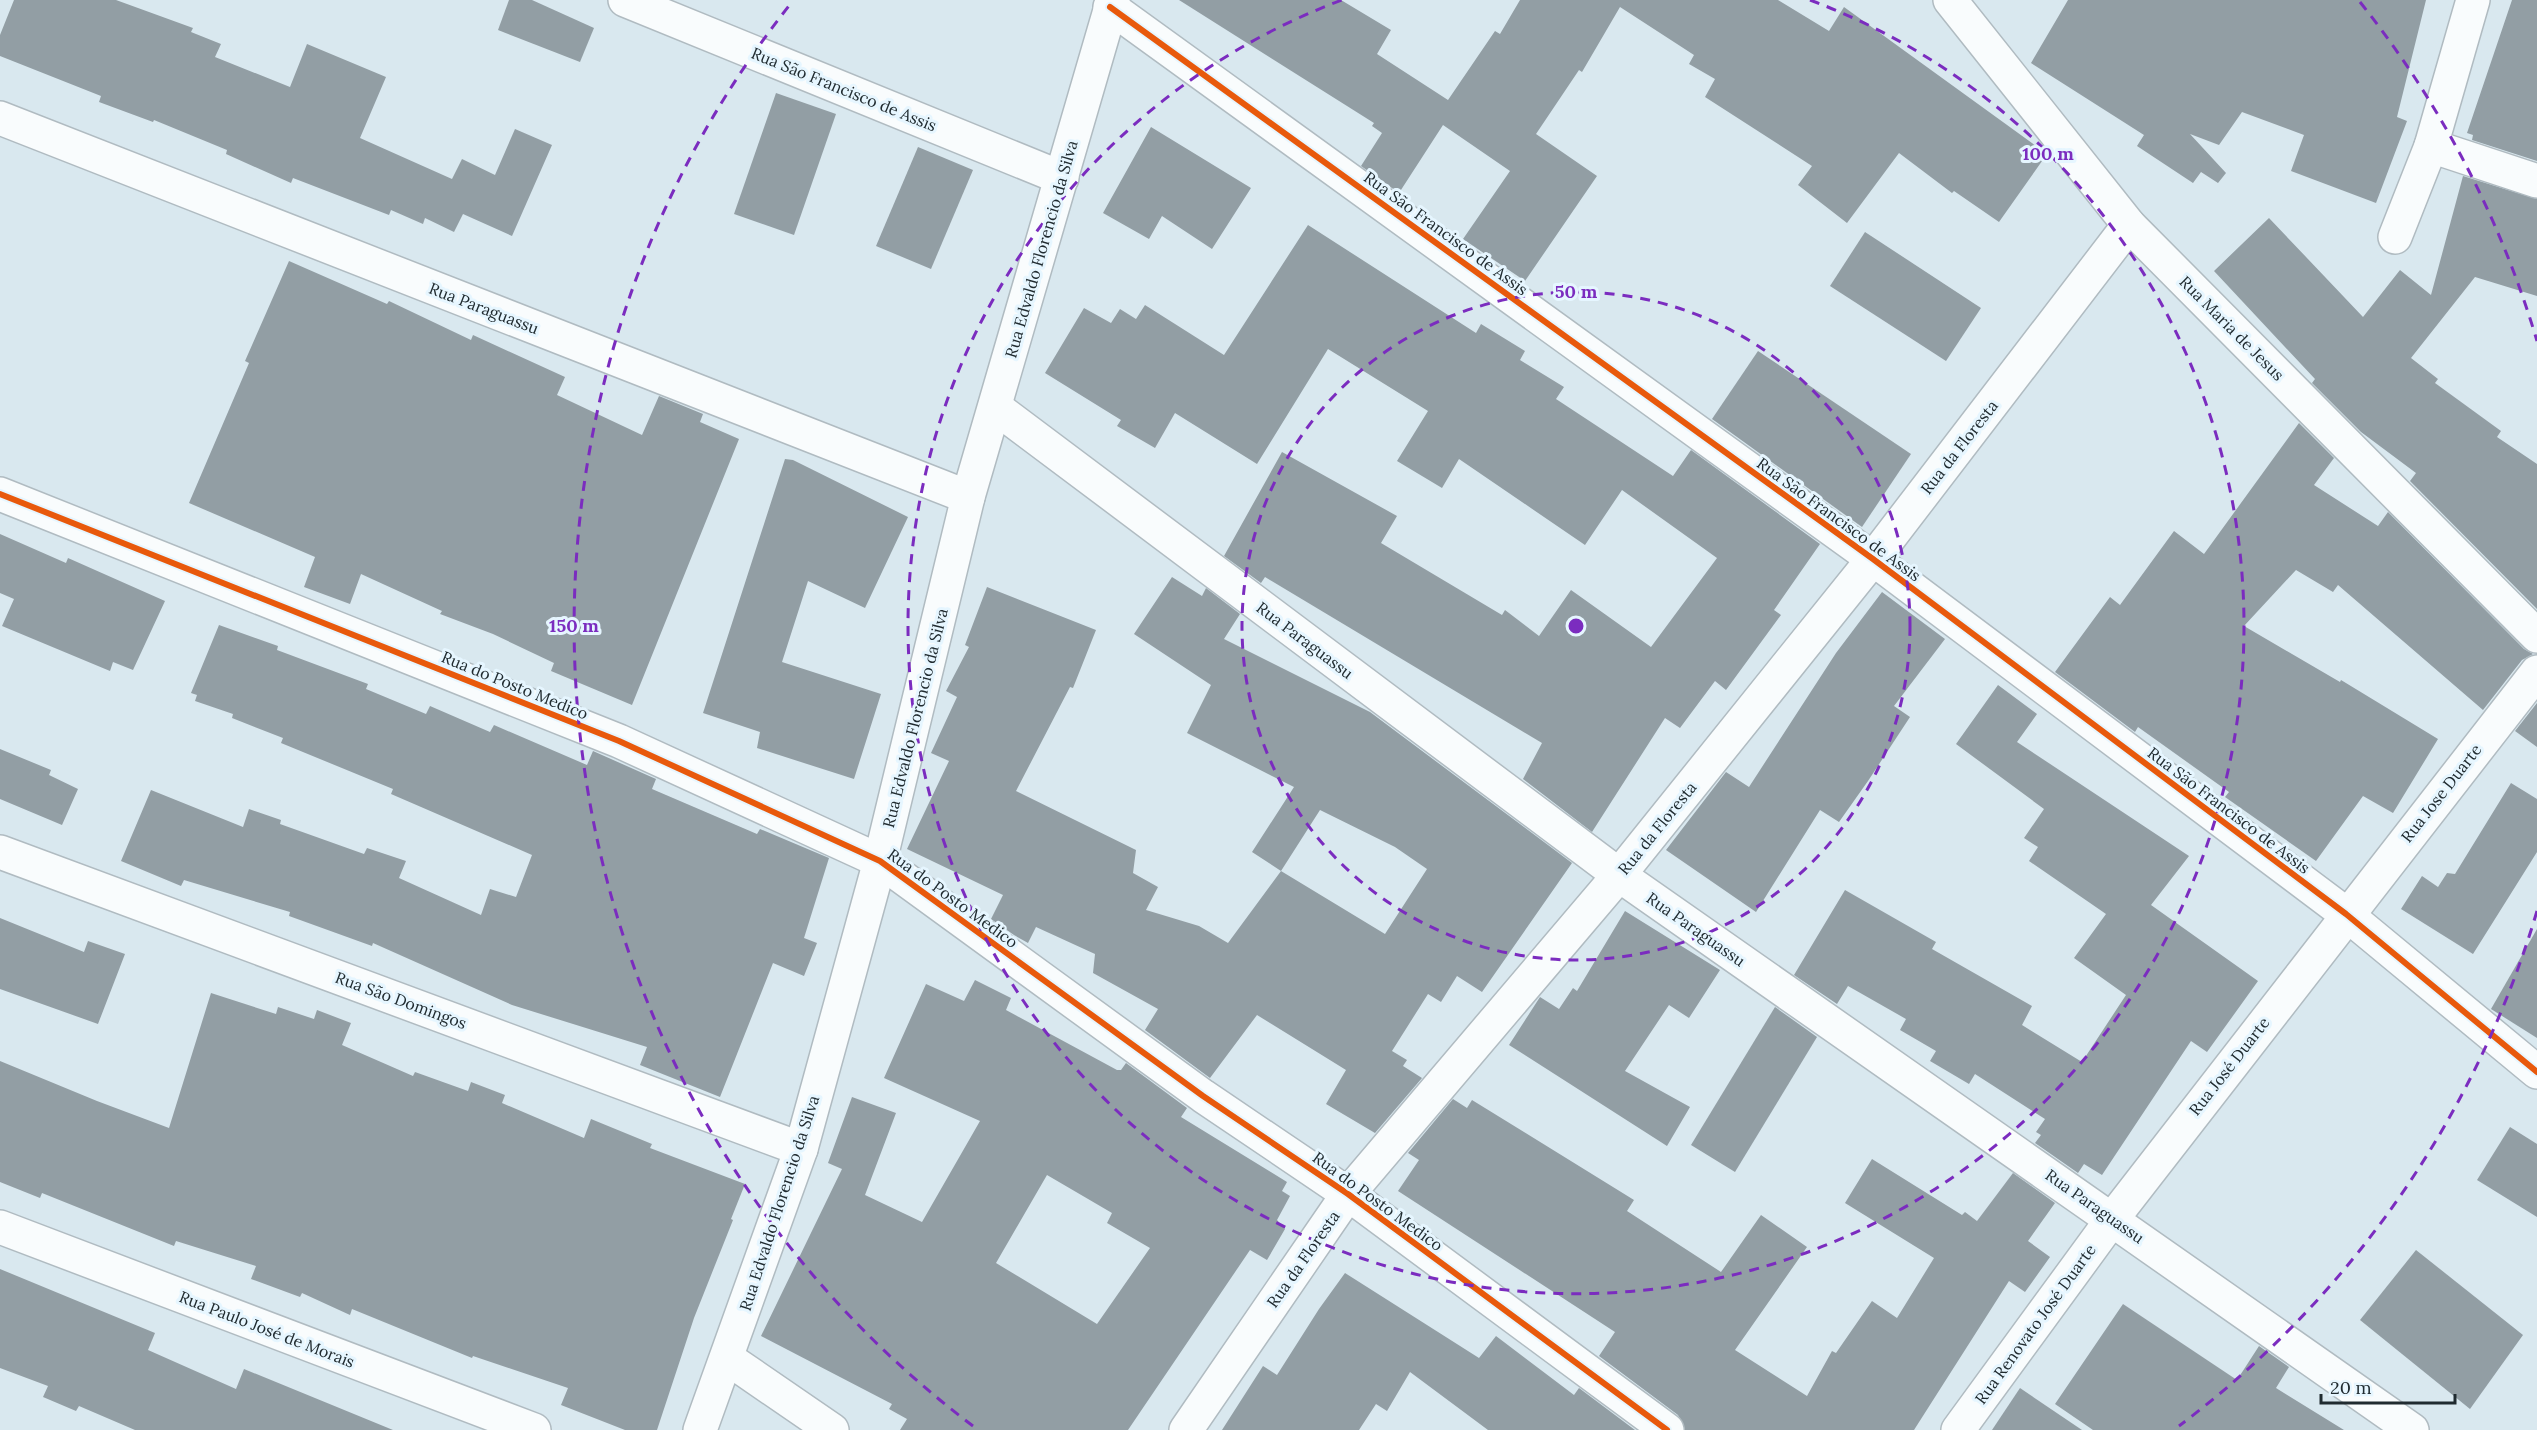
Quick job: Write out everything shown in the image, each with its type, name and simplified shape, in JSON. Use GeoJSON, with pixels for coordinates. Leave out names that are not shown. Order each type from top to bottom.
{"type":"FeatureCollection","features":[{"type":"Feature","properties":{"kind":"street","name":"Rua São Francisco de Assis"},"geometry":{"type":"LineString","coordinates":[[625,0],[1062,178]]}},
{"type":"Feature","properties":{"kind":"street","name":"Rua Maria de Jesus"},"geometry":{"type":"LineString","coordinates":[[1950,0],[2129,225],[2537,636]]}},
{"type":"Feature","properties":{"kind":"street"},"geometry":{"type":"LineString","coordinates":[[2395,237],[2431,146],[2473,0]]}},
{"type":"Feature","properties":{"kind":"street","name":"Rua São Francisco de Assis"},"geometry":{"type":"LineString","coordinates":[[1112,4],[1873,559],[2346,914],[2537,1072]]}},
{"type":"Feature","properties":{"kind":"street","name":"Rua Edvaldo Florencio da Silva"},"geometry":{"type":"LineString","coordinates":[[700,1430],[801,1149],[880,861],[968,497],[1112,4]]}},
{"type":"Feature","properties":{"kind":"street","name":"Rua Paraguassu"},"geometry":{"type":"LineString","coordinates":[[0,118],[968,497]]}},
{"type":"Feature","properties":{"kind":"street"},"geometry":{"type":"LineString","coordinates":[[2431,146],[2537,181]]}},
{"type":"Feature","properties":{"kind":"street","name":"Rua da Floresta"},"geometry":{"type":"LineString","coordinates":[[1186,1430],[1348,1194],[1619,875],[1873,559],[2129,225]]}},
{"type":"Feature","properties":{"kind":"street","name":"Rua Paraguassu"},"geometry":{"type":"LineString","coordinates":[[995,407],[1619,875],[2113,1218],[2412,1430]]}},
{"type":"Feature","properties":{"kind":"street","name":"Rua do Posto Medico"},"geometry":{"type":"LineString","coordinates":[[0,494],[619,741],[880,861],[1203,1096],[1348,1194],[1668,1430]]}},
{"type":"Feature","properties":{"kind":"street","name":"Rua Jose Duarte"},"geometry":{"type":"LineString","coordinates":[[2346,914],[2537,672]]}},
{"type":"Feature","properties":{"kind":"street","name":"Rua São Domingos"},"geometry":{"type":"LineString","coordinates":[[0,852],[801,1149]]}},
{"type":"Feature","properties":{"kind":"street","name":"Rua José Duarte"},"geometry":{"type":"LineString","coordinates":[[2113,1218],[2346,914]]}},
{"type":"Feature","properties":{"kind":"street","name":"Rua Renovato José Duarte"},"geometry":{"type":"LineString","coordinates":[[1958,1430],[2113,1218]]}},
{"type":"Feature","properties":{"kind":"street","name":"Rua Paulo José de Morais"},"geometry":{"type":"LineString","coordinates":[[0,1227],[534,1430]]}},
{"type":"Feature","properties":{"kind":"street"},"geometry":{"type":"LineString","coordinates":[[727,1358],[832,1430]]}},
{"type":"Feature","properties":{"kind":"building"},"geometry":{"type":"Polygon","coordinates":[[[14,0],[116,0],[193,28],[191,32],[221,44],[215,57],[290,87],[307,44],[386,77],[360,138],[452,179],[462,159],[495,175],[515,129],[552,145],[512,236],[463,214],[454,232],[425,218],[423,224],[391,210],[389,215],[293,178],[291,183],[226,154],[227,150],[154,120],[153,122],[99,102],[101,96],[0,56],[0,35],[14,0]]]}},
{"type":"Feature","properties":{"kind":"building"},"geometry":{"type":"Polygon","coordinates":[[[509,0],[532,0],[594,28],[580,62],[498,30],[509,0]]]}},
{"type":"Feature","properties":{"kind":"building"},"geometry":{"type":"Polygon","coordinates":[[[1179,0],[1341,0],[1391,30],[1377,54],[1448,100],[1495,31],[1500,34],[1520,0],[1778,0],[1829,31],[1844,7],[2047,154],[1999,222],[1954,191],[1952,193],[1899,153],[1847,223],[1798,185],[1812,166],[1705,97],[1715,79],[1689,64],[1694,55],[1620,7],[1582,72],[1579,70],[1536,134],[1597,176],[1525,281],[1463,239],[1510,171],[1443,125],[1399,193],[1361,166],[1382,133],[1372,126],[1374,123],[1179,0]]]}},
{"type":"Feature","properties":{"kind":"building"},"geometry":{"type":"Polygon","coordinates":[[[2068,0],[2426,0],[2397,117],[2407,121],[2376,203],[2291,171],[2304,135],[2242,112],[2219,145],[2190,134],[2226,173],[2218,183],[2201,172],[2193,183],[2137,146],[2144,135],[2031,63],[2068,0]]]}},
{"type":"Feature","properties":{"kind":"building"},"geometry":{"type":"Polygon","coordinates":[[[2512,0],[2537,0],[2537,161],[2472,140],[2473,135],[2467,133],[2512,0]]]}},
{"type":"Feature","properties":{"kind":"building"},"geometry":{"type":"Polygon","coordinates":[[[776,93],[836,114],[794,235],[734,214],[776,93]]]}},
{"type":"Feature","properties":{"kind":"building"},"geometry":{"type":"Polygon","coordinates":[[[1151,127],[1251,188],[1212,249],[1162,216],[1149,239],[1103,213],[1151,127]]]}},
{"type":"Feature","properties":{"kind":"building"},"geometry":{"type":"Polygon","coordinates":[[[918,147],[973,170],[931,269],[876,246],[918,147]]]}},
{"type":"Feature","properties":{"kind":"building"},"geometry":{"type":"Polygon","coordinates":[[[2463,176],[2537,199],[2537,296],[2475,277],[2411,358],[2438,379],[2435,383],[2501,431],[2497,437],[2537,464],[2537,609],[2410,481],[2416,473],[2361,432],[2312,383],[2315,379],[2214,271],[2269,218],[2363,317],[2400,270],[2431,295],[2463,176]]]}},
{"type":"Feature","properties":{"kind":"building"},"geometry":{"type":"Polygon","coordinates":[[[1308,225],[1476,333],[1481,324],[1525,351],[1520,360],[1564,387],[1556,399],[1673,476],[1691,450],[1820,544],[1774,610],[1781,615],[1726,690],[1715,681],[1680,728],[1665,718],[1592,832],[1523,779],[1542,743],[1265,577],[1261,583],[1224,556],[1282,452],[1397,516],[1381,543],[1502,615],[1505,610],[1539,636],[1571,590],[1651,647],[1717,558],[1622,490],[1585,545],[1459,459],[1442,488],[1397,461],[1428,411],[1328,349],[1257,464],[1175,413],[1155,448],[1117,426],[1121,420],[1045,373],[1084,308],[1111,323],[1120,309],[1136,319],[1145,305],[1224,355],[1308,225]]]}},
{"type":"Feature","properties":{"kind":"building"},"geometry":{"type":"Polygon","coordinates":[[[1865,232],[1981,308],[1946,361],[1830,286],[1865,232]]]}},
{"type":"Feature","properties":{"kind":"building"},"geometry":{"type":"Polygon","coordinates":[[[289,261],[387,304],[389,301],[471,340],[473,335],[565,377],[557,395],[642,435],[659,396],[703,414],[700,422],[739,439],[632,705],[551,671],[554,663],[493,634],[440,614],[442,611],[361,574],[350,604],[304,587],[315,557],[189,503],[249,363],[245,361],[289,261]]]}},
{"type":"Feature","properties":{"kind":"building"},"geometry":{"type":"Polygon","coordinates":[[[1758,351],[1911,454],[1862,527],[1712,419],[1758,351]]]}},
{"type":"Feature","properties":{"kind":"building"},"geometry":{"type":"Polygon","coordinates":[[[2299,423],[2334,458],[2314,485],[2378,526],[2388,512],[2524,649],[2533,654],[2522,660],[2483,710],[2338,585],[2333,592],[2296,570],[2244,626],[2340,682],[2341,680],[2438,739],[2393,813],[2363,796],[2316,861],[2225,797],[2229,792],[2138,727],[2135,732],[2055,672],[2110,597],[2120,605],[2174,531],[2204,554],[2299,423]]]}},
{"type":"Feature","properties":{"kind":"building"},"geometry":{"type":"Polygon","coordinates":[[[785,459],[793,460],[908,517],[865,608],[808,581],[782,662],[881,694],[854,779],[757,748],[760,732],[703,713],[785,459]]]}},
{"type":"Feature","properties":{"kind":"building"},"geometry":{"type":"Polygon","coordinates":[[[0,534],[66,563],[68,558],[165,601],[133,670],[113,662],[110,671],[2,626],[14,599],[0,593],[0,534]]]}},
{"type":"Feature","properties":{"kind":"building"},"geometry":{"type":"Polygon","coordinates":[[[1172,577],[1202,596],[1206,588],[1240,614],[1224,639],[1370,712],[1572,863],[1482,992],[1457,976],[1441,1002],[1428,994],[1392,1051],[1407,1060],[1403,1066],[1422,1078],[1375,1133],[1326,1104],[1346,1070],[1257,1015],[1210,1078],[1145,1030],[1158,1009],[1093,973],[1095,954],[1036,927],[1028,943],[991,919],[1003,895],[907,849],[949,761],[931,753],[957,697],[946,691],[969,647],[965,645],[987,587],[1096,630],[1073,688],[1070,687],[1016,791],[1136,850],[1133,873],[1158,887],[1146,910],[1199,926],[1228,943],[1281,871],[1252,852],[1294,787],[1187,733],[1211,685],[1134,634],[1172,577]],[[1320,810],[1281,871],[1385,934],[1427,869],[1395,847],[1320,810]]]}},
{"type":"Feature","properties":{"kind":"building"},"geometry":{"type":"Polygon","coordinates":[[[1882,592],[1945,639],[1894,706],[1910,717],[1868,781],[1839,822],[1820,810],[1756,912],[1666,850],[1726,772],[1749,787],[1836,653],[1882,592]]]}},
{"type":"Feature","properties":{"kind":"building"},"geometry":{"type":"Polygon","coordinates":[[[219,625],[278,646],[277,650],[368,684],[366,689],[426,714],[430,706],[490,732],[494,725],[587,765],[593,751],[656,779],[652,789],[757,834],[760,829],[829,858],[804,938],[817,943],[804,976],[773,963],[720,1097],[640,1065],[647,1047],[512,1005],[373,943],[372,946],[289,916],[290,912],[184,880],[181,886],[121,861],[151,790],[243,827],[249,809],[281,820],[280,824],[364,854],[367,848],[406,861],[399,878],[481,915],[490,889],[516,897],[532,855],[391,794],[393,789],[281,743],[283,738],[232,718],[233,714],[195,701],[197,695],[191,693],[219,625]]]}},
{"type":"Feature","properties":{"kind":"building"},"geometry":{"type":"Polygon","coordinates":[[[1998,685],[2037,714],[2017,742],[2189,856],[2151,905],[2258,981],[2207,1052],[2191,1041],[2102,1175],[2084,1164],[2078,1173],[2035,1143],[2041,1135],[2036,1132],[2045,1119],[1975,1074],[1969,1084],[1930,1061],[1936,1051],[1900,1030],[1906,1019],[1848,986],[1837,1004],[1794,975],[1845,890],[1936,942],[1932,949],[2032,1006],[2022,1025],[2082,1062],[2126,995],[2074,958],[2106,914],[2029,861],[2038,847],[2024,838],[2044,809],[1956,744],[1998,685]]]}},
{"type":"Feature","properties":{"kind":"building"},"geometry":{"type":"Polygon","coordinates":[[[2537,703],[2537,747],[2515,731],[2537,703]]]}},
{"type":"Feature","properties":{"kind":"building"},"geometry":{"type":"Polygon","coordinates":[[[0,749],[51,770],[49,775],[78,789],[62,825],[0,799],[0,749]]]}},
{"type":"Feature","properties":{"kind":"building"},"geometry":{"type":"Polygon","coordinates":[[[2511,783],[2537,799],[2537,852],[2473,954],[2401,909],[2422,876],[2438,887],[2447,873],[2455,874],[2511,783]]]}},
{"type":"Feature","properties":{"kind":"building"},"geometry":{"type":"Polygon","coordinates":[[[1625,911],[1720,970],[1689,1018],[1669,1005],[1625,1071],[1690,1107],[1667,1146],[1509,1045],[1540,997],[1559,1009],[1573,988],[1577,991],[1625,911]]]}},
{"type":"Feature","properties":{"kind":"building"},"geometry":{"type":"Polygon","coordinates":[[[0,918],[84,952],[88,941],[125,954],[98,1024],[0,989],[0,918]]]}},
{"type":"Feature","properties":{"kind":"building"},"geometry":{"type":"Polygon","coordinates":[[[2537,929],[2537,1038],[2491,1009],[2537,929]]]}},
{"type":"Feature","properties":{"kind":"building"},"geometry":{"type":"Polygon","coordinates":[[[975,980],[1011,998],[1006,1010],[1117,1070],[1121,1070],[1126,1063],[1187,1108],[1181,1117],[1287,1182],[1282,1191],[1290,1196],[1277,1220],[1285,1229],[1267,1260],[1250,1250],[1128,1430],[900,1430],[907,1419],[889,1409],[892,1404],[761,1336],[842,1169],[828,1163],[852,1097],[896,1113],[865,1195],[922,1222],[980,1121],[884,1078],[926,984],[964,1001],[975,980]],[[1047,1175],[996,1263],[1097,1324],[1150,1248],[1107,1223],[1112,1213],[1047,1175]]]}},
{"type":"Feature","properties":{"kind":"building"},"geometry":{"type":"Polygon","coordinates":[[[211,993],[276,1014],[278,1007],[314,1019],[317,1010],[351,1023],[342,1045],[413,1076],[415,1072],[468,1091],[471,1082],[505,1095],[502,1103],[584,1138],[591,1119],[652,1144],[650,1148],[745,1184],[694,1318],[657,1430],[625,1430],[561,1405],[568,1388],[473,1356],[472,1358],[352,1309],[350,1315],[302,1293],[300,1297],[251,1279],[256,1266],[176,1241],[174,1246],[42,1193],[40,1198],[0,1182],[0,1061],[169,1128],[211,993]]]}},
{"type":"Feature","properties":{"kind":"building"},"geometry":{"type":"Polygon","coordinates":[[[1775,1007],[1817,1037],[1735,1172],[1691,1145],[1775,1007]]]}},
{"type":"Feature","properties":{"kind":"building"},"geometry":{"type":"Polygon","coordinates":[[[1453,1099],[1467,1108],[1472,1100],[1634,1200],[1627,1211],[1721,1272],[1761,1215],[1807,1247],[1735,1350],[1807,1396],[1832,1351],[1836,1353],[1872,1301],[1897,1318],[1934,1258],[1845,1203],[1872,1159],[1962,1215],[1965,1212],[1977,1221],[2013,1173],[2055,1203],[2028,1241],[2050,1257],[2025,1292],[2009,1281],[1914,1430],[1685,1430],[1678,1415],[1599,1356],[1615,1332],[1398,1191],[1419,1160],[1408,1153],[1453,1099]]]}},
{"type":"Feature","properties":{"kind":"building"},"geometry":{"type":"Polygon","coordinates":[[[2510,1127],[2537,1144],[2537,1217],[2477,1180],[2510,1127]]]}},
{"type":"Feature","properties":{"kind":"building"},"geometry":{"type":"Polygon","coordinates":[[[2416,1250],[2523,1335],[2470,1409],[2360,1320],[2416,1250]]]}},
{"type":"Feature","properties":{"kind":"building"},"geometry":{"type":"Polygon","coordinates":[[[0,1269],[155,1333],[148,1350],[236,1389],[244,1369],[393,1430],[135,1430],[79,1406],[76,1411],[43,1397],[48,1386],[0,1368],[0,1269]]]}},
{"type":"Feature","properties":{"kind":"building"},"geometry":{"type":"Polygon","coordinates":[[[1345,1273],[1479,1358],[1496,1336],[1574,1395],[1579,1388],[1635,1430],[1488,1430],[1410,1372],[1387,1411],[1376,1404],[1359,1430],[1222,1430],[1263,1366],[1277,1375],[1345,1273]]]}},
{"type":"Feature","properties":{"kind":"building"},"geometry":{"type":"Polygon","coordinates":[[[2123,1304],[2237,1380],[2259,1346],[2289,1367],[2276,1388],[2344,1430],[2093,1430],[2055,1404],[2123,1304]]]}},
{"type":"Feature","properties":{"kind":"building"},"geometry":{"type":"Polygon","coordinates":[[[2020,1388],[2082,1430],[1992,1430],[2020,1388]]]}},
{"type":"Feature","properties":{"kind":"cycle path"},"geometry":{"type":"LineString","coordinates":[[1110,7],[1873,559],[2346,914],[2537,1072]]}},
{"type":"Feature","properties":{"kind":"cycle path"},"geometry":{"type":"LineString","coordinates":[[0,494],[619,741],[880,861],[1203,1096],[1348,1194],[1667,1430]]}}]}
